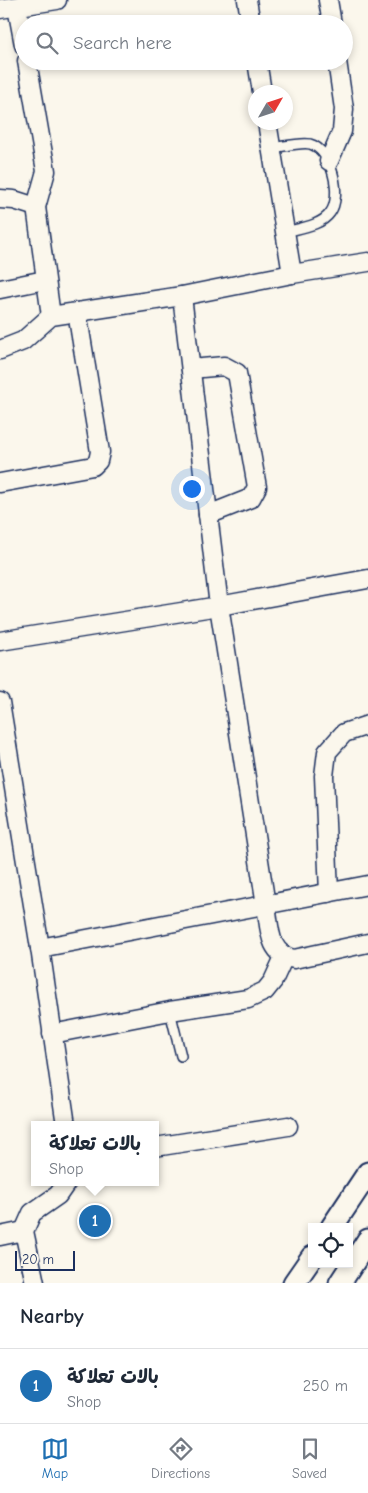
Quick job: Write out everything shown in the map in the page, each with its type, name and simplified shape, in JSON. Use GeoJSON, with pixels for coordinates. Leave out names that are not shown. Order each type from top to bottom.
{"type":"FeatureCollection","features":[{"type":"Feature","properties":{"kind":"street"},"geometry":{"type":"LineString","coordinates":[[18,5],[57,0]]}},
{"type":"Feature","properties":{"kind":"street"},"geometry":{"type":"LineString","coordinates":[[248,0],[250,15]]}},
{"type":"Feature","properties":{"kind":"street"},"geometry":{"type":"LineString","coordinates":[[328,0],[330,15]]}},
{"type":"Feature","properties":{"kind":"street"},"geometry":{"type":"LineString","coordinates":[[29,70],[46,171],[36,207],[45,280],[52,316]]}},
{"type":"Feature","properties":{"kind":"street"},"geometry":{"type":"LineString","coordinates":[[258,70],[261,85]]}},
{"type":"Feature","properties":{"kind":"street"},"geometry":{"type":"LineString","coordinates":[[329,161],[342,131],[344,109],[338,70]]}},
{"type":"Feature","properties":{"kind":"street"},"geometry":{"type":"LineString","coordinates":[[268,130],[292,274]]}},
{"type":"Feature","properties":{"kind":"street"},"geometry":{"type":"LineString","coordinates":[[0,199],[14,200],[36,207]]}},
{"type":"Feature","properties":{"kind":"street"},"geometry":{"type":"LineString","coordinates":[[0,350],[23,341],[52,316],[182,296],[292,274],[368,262]]}},
{"type":"Feature","properties":{"kind":"street"},"geometry":{"type":"LineString","coordinates":[[0,289],[45,280]]}},
{"type":"Feature","properties":{"kind":"street"},"geometry":{"type":"LineString","coordinates":[[182,296],[219,606],[274,947],[284,957],[294,958],[368,943]]}},
{"type":"Feature","properties":{"kind":"street"},"geometry":{"type":"LineString","coordinates":[[0,483],[93,466],[98,460],[100,452],[77,312]]}},
{"type":"Feature","properties":{"kind":"street"},"geometry":{"type":"LineString","coordinates":[[190,369],[224,366],[237,373],[257,486],[251,498],[208,515]]}},
{"type":"Feature","properties":{"kind":"street"},"geometry":{"type":"LineString","coordinates":[[0,641],[219,606],[368,579]]}},
{"type":"Feature","properties":{"kind":"street"},"geometry":{"type":"LineString","coordinates":[[0,702],[40,948],[65,1121]]}},
{"type":"Feature","properties":{"kind":"street"},"geometry":{"type":"LineString","coordinates":[[329,893],[324,776],[327,752],[344,733],[368,725]]}},
{"type":"Feature","properties":{"kind":"street"},"geometry":{"type":"LineString","coordinates":[[40,948],[368,885]]}},
{"type":"Feature","properties":{"kind":"street"},"geometry":{"type":"LineString","coordinates":[[52,1034],[170,1010],[248,999],[265,991],[273,981],[284,957]]}},
{"type":"Feature","properties":{"kind":"street"},"geometry":{"type":"LineString","coordinates":[[159,1146],[288,1126]]}},
{"type":"Feature","properties":{"kind":"street"},"geometry":{"type":"LineString","coordinates":[[335,1223],[368,1173]]}},
{"type":"Feature","properties":{"kind":"street"},"geometry":{"type":"LineString","coordinates":[[35,1283],[24,1231],[32,1213],[58,1195],[64,1186]]}},
{"type":"Feature","properties":{"kind":"street"},"geometry":{"type":"LineString","coordinates":[[0,1236],[24,1231]]}},
{"type":"Feature","properties":{"kind":"street"},"geometry":{"type":"LineString","coordinates":[[340,1283],[366,1248]]}},
{"type":"Feature","properties":{"kind":"street"},"geometry":{"type":"LineString","coordinates":[[294,1283],[308,1263]]}},
{"type":"Feature","properties":{"kind":"lane"},"geometry":{"type":"LineString","coordinates":[[271,148],[309,144],[321,150],[329,161],[336,192],[330,214],[320,222],[285,232]]}},
{"type":"Feature","properties":{"kind":"lane"},"geometry":{"type":"LineString","coordinates":[[170,1010],[181,1056]]}},
{"type":"Feature","properties":{"kind":"place","name":"بالات تعلاكة"},"geometry":{"type":"Point","coordinates":[95,1221]}}]}
